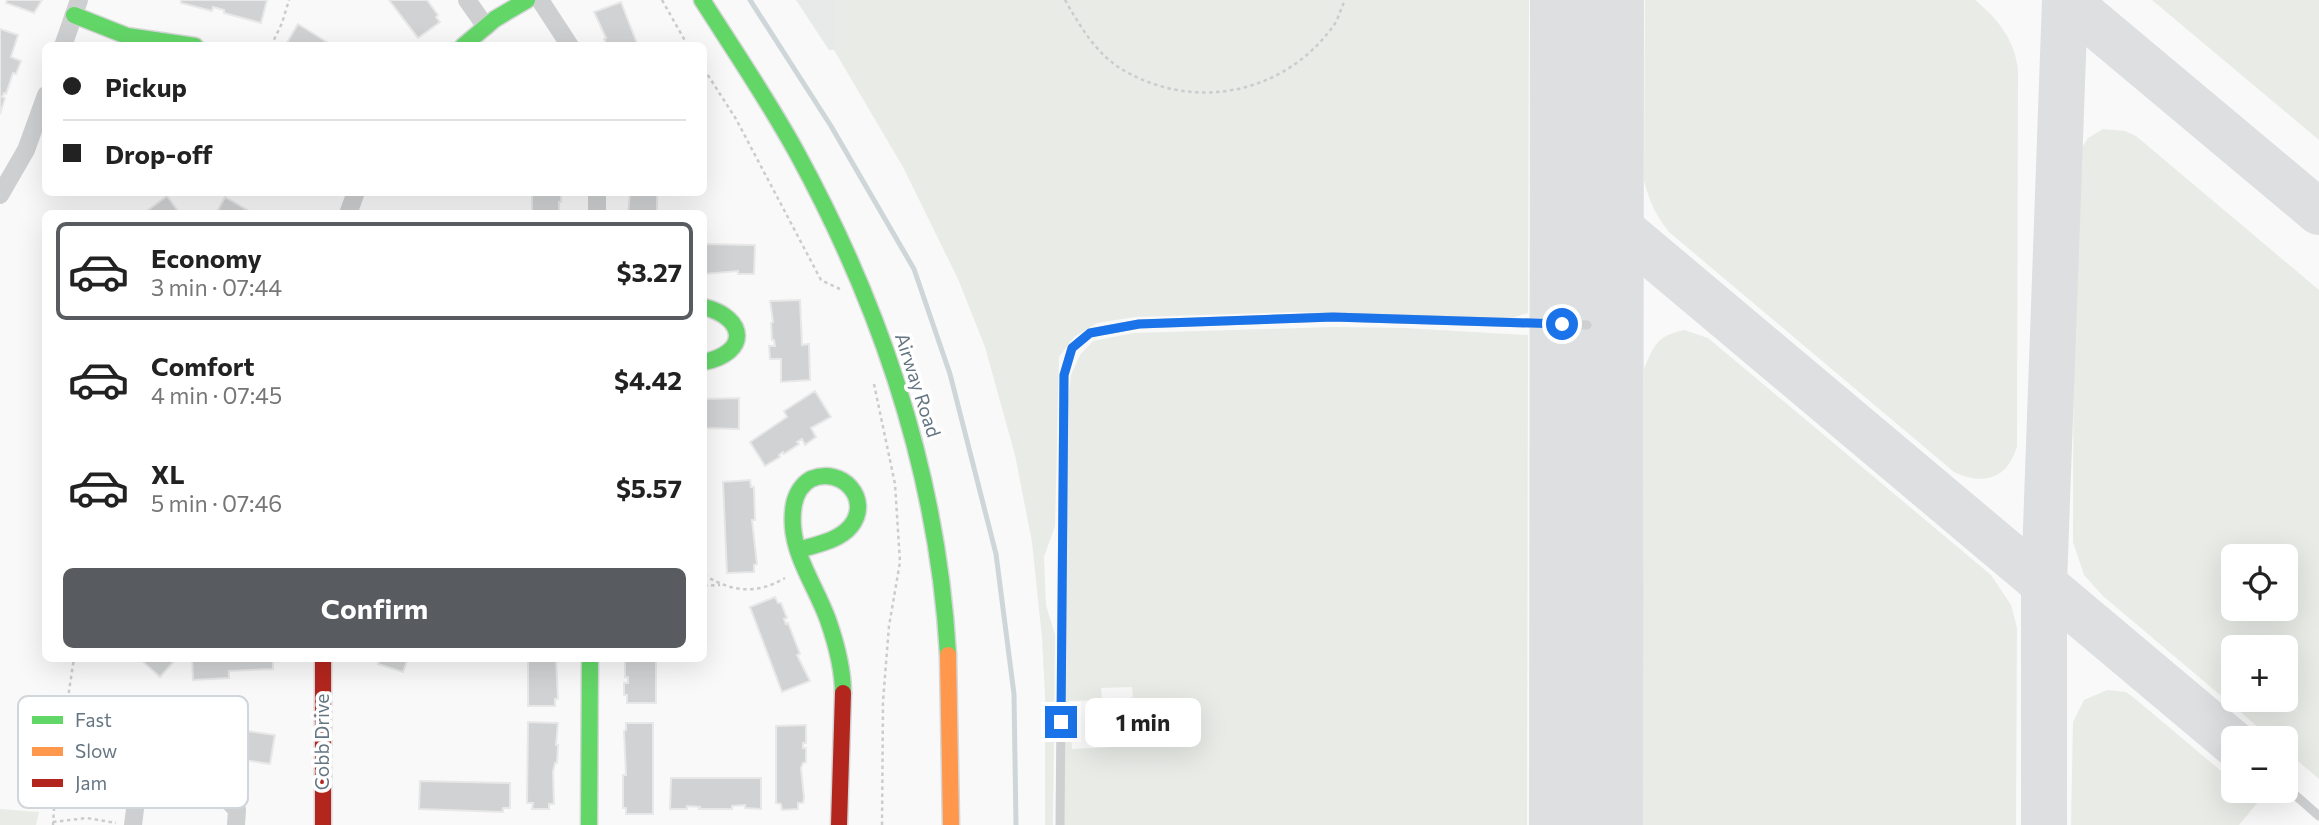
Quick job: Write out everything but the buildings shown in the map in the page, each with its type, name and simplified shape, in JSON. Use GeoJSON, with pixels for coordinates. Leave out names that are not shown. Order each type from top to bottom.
{"type":"FeatureCollection","features":[{"type":"Feature","properties":{"kind":"street"},"geometry":{"type":"LineString","coordinates":[[467,0],[486,27]]}},
{"type":"Feature","properties":{"kind":"street"},"geometry":{"type":"LineString","coordinates":[[468,42],[527,0]]}},
{"type":"Feature","properties":{"kind":"street"},"geometry":{"type":"LineString","coordinates":[[540,0],[567,42]]}},
{"type":"Feature","properties":{"kind":"street","name":"Airway Road"},"geometry":{"type":"LineString","coordinates":[[702,0],[765,98],[818,194],[862,286],[912,424],[937,547],[949,645],[951,825]]}},
{"type":"Feature","properties":{"kind":"street"},"geometry":{"type":"LineString","coordinates":[[64,42],[77,8],[127,36],[168,42]]}},
{"type":"Feature","properties":{"kind":"street"},"geometry":{"type":"LineString","coordinates":[[0,195],[26,150],[42,106]]}},
{"type":"Feature","properties":{"kind":"street"},"geometry":{"type":"LineString","coordinates":[[707,308],[725,312],[733,320],[737,339],[726,357],[717,362],[707,362]]}},
{"type":"Feature","properties":{"kind":"street"},"geometry":{"type":"LineString","coordinates":[[798,550],[838,536],[856,522],[856,496],[844,480],[824,475],[812,478],[803,484],[796,494],[792,510],[798,550],[803,567],[829,622],[842,676],[839,825]]}},
{"type":"Feature","properties":{"kind":"street","name":"Cobb Drive"},"geometry":{"type":"LineString","coordinates":[[323,662],[323,825]]}},
{"type":"Feature","properties":{"kind":"street"},"geometry":{"type":"LineString","coordinates":[[589,825],[590,662]]}},
{"type":"Feature","properties":{"kind":"street"},"geometry":{"type":"LineString","coordinates":[[235,808],[236,825]]}},
{"type":"Feature","properties":{"kind":"lane"},"geometry":{"type":"LineString","coordinates":[[1059,825],[1064,375],[1072,348],[1090,333],[1139,324],[1333,317],[1587,325]]}},
{"type":"Feature","properties":{"kind":"lane"},"geometry":{"type":"LineString","coordinates":[[322,685],[331,662]]}},
{"type":"Feature","properties":{"kind":"lane"},"geometry":{"type":"LineString","coordinates":[[2298,798],[2319,816]]}},
{"type":"Feature","properties":{"kind":"path"},"geometry":{"type":"LineString","coordinates":[[273,42],[289,0]]}},
{"type":"Feature","properties":{"kind":"path"},"geometry":{"type":"LineString","coordinates":[[662,0],[686,42]]}},
{"type":"Feature","properties":{"kind":"path"},"geometry":{"type":"LineString","coordinates":[[1065,0],[1086,36],[1121,69],[1165,89],[1213,94],[1260,84],[1302,60],[1334,24],[1345,0]]}},
{"type":"Feature","properties":{"kind":"path"},"geometry":{"type":"LineString","coordinates":[[707,74],[736,119],[821,281],[841,290]]}},
{"type":"Feature","properties":{"kind":"path"},"geometry":{"type":"LineString","coordinates":[[874,384],[895,484],[900,562],[890,626],[883,701],[882,825]]}},
{"type":"Feature","properties":{"kind":"path"},"geometry":{"type":"LineString","coordinates":[[707,586],[720,585],[745,591],[761,589],[772,586],[803,567]]}},
{"type":"Feature","properties":{"kind":"path"},"geometry":{"type":"LineString","coordinates":[[707,577],[720,585]]}},
{"type":"Feature","properties":{"kind":"path"},"geometry":{"type":"LineString","coordinates":[[68,696],[73,662]]}},
{"type":"Feature","properties":{"kind":"path"},"geometry":{"type":"LineString","coordinates":[[53,824],[87,818],[126,824]]}},
{"type":"Feature","properties":{"kind":"shaded area"},"geometry":{"type":"Polygon","coordinates":[[[796,0],[834,0],[834,50],[829,50],[796,0]]]}},
{"type":"Feature","properties":{"kind":"shaded area"},"geometry":{"type":"Polygon","coordinates":[[[834,0],[1529,0],[1528,313],[1508,319],[1295,312],[1135,317],[1097,323],[1074,337],[1059,357],[1055,526],[1044,557],[1046,605],[1055,635],[1053,825],[1045,825],[1045,694],[1042,638],[1032,542],[1015,455],[985,347],[958,279],[903,167],[834,50],[834,0]]]}},
{"type":"Feature","properties":{"kind":"shaded area"},"geometry":{"type":"Polygon","coordinates":[[[1645,0],[1975,0],[1998,22],[2013,48],[2018,69],[2017,446],[2013,457],[2001,472],[1984,479],[1954,472],[1664,226],[1648,195],[1644,180],[1645,0]]]}},
{"type":"Feature","properties":{"kind":"shaded area"},"geometry":{"type":"Polygon","coordinates":[[[2152,0],[2319,0],[2319,140],[2152,0]]]}},
{"type":"Feature","properties":{"kind":"shaded area"},"geometry":{"type":"Polygon","coordinates":[[[2103,129],[2125,131],[2136,136],[2319,290],[2319,779],[2298,761],[2298,726],[2257,726],[2240,712],[2298,712],[2298,635],[2221,635],[2221,696],[2103,596],[2084,575],[2073,542],[2074,160],[2088,138],[2103,129]]]}},
{"type":"Feature","properties":{"kind":"shaded area"},"geometry":{"type":"Polygon","coordinates":[[[1335,327],[1528,335],[1527,825],[1064,825],[1068,400],[1071,375],[1080,355],[1093,341],[1133,333],[1335,327]],[[1132,687],[1101,688],[1102,700],[1069,701],[1072,749],[1132,746],[1130,698],[1133,697],[1132,687]]]}},
{"type":"Feature","properties":{"kind":"shaded area"},"geometry":{"type":"Polygon","coordinates":[[[1684,330],[1708,338],[1991,575],[2011,605],[2017,628],[2016,825],[1642,825],[1644,369],[1662,339],[1684,330]]]}},
{"type":"Feature","properties":{"kind":"shaded area"},"geometry":{"type":"Polygon","coordinates":[[[2107,690],[2126,692],[2221,771],[2221,803],[2257,803],[2239,825],[2071,825],[2073,722],[2084,700],[2107,690]]]}},
{"type":"Feature","properties":{"kind":"shaded area"},"geometry":{"type":"Polygon","coordinates":[[[0,809],[39,812],[36,825],[0,825],[0,809]]]}},
{"type":"Feature","properties":{"kind":"waterway"},"geometry":{"type":"LineString","coordinates":[[750,0],[831,126],[914,269],[950,374],[996,554],[1014,694],[1016,825]]}},
{"type":"Feature","properties":{"kind":"taxiway"},"geometry":{"type":"LineString","coordinates":[[2044,825],[2044,584],[2065,0]]}},
{"type":"Feature","properties":{"kind":"taxiway"},"geometry":{"type":"LineString","coordinates":[[2066,0],[2319,212]]}},
{"type":"Feature","properties":{"kind":"taxiway"},"geometry":{"type":"LineString","coordinates":[[1587,200],[2221,733]]}},
{"type":"Feature","properties":{"kind":"runway"},"geometry":{"type":"LineString","coordinates":[[1586,825],[1587,0]]}},
{"type":"Feature","properties":{"kind":"traffic: fast"},"geometry":{"type":"LineString","coordinates":[[468,42],[495,19],[527,0]]}},
{"type":"Feature","properties":{"kind":"traffic: fast"},"geometry":{"type":"LineString","coordinates":[[702,0],[763,94],[797,153],[855,272],[879,333],[901,395],[932,523],[942,588],[948,655]]}},
{"type":"Feature","properties":{"kind":"traffic: fast"},"geometry":{"type":"LineString","coordinates":[[74,15],[127,36],[168,42]]}},
{"type":"Feature","properties":{"kind":"traffic: fast"},"geometry":{"type":"LineString","coordinates":[[707,308],[728,319],[735,327],[737,335],[735,344],[729,351],[719,358],[707,361]]}},
{"type":"Feature","properties":{"kind":"traffic: fast"},"geometry":{"type":"LineString","coordinates":[[798,550],[833,539],[851,526],[857,516],[858,505],[856,496],[843,481],[822,476],[808,481],[796,497],[793,520],[798,550],[834,638],[843,693]]}},
{"type":"Feature","properties":{"kind":"traffic: fast"},"geometry":{"type":"LineString","coordinates":[[589,825],[590,662]]}},
{"type":"Feature","properties":{"kind":"traffic: slow"},"geometry":{"type":"LineString","coordinates":[[948,655],[951,825]]}},
{"type":"Feature","properties":{"kind":"traffic: jam"},"geometry":{"type":"LineString","coordinates":[[323,662],[323,825]]}},
{"type":"Feature","properties":{"kind":"traffic: jam"},"geometry":{"type":"LineString","coordinates":[[839,825],[843,693]]}},
{"type":"Feature","properties":{"kind":"route"},"geometry":{"type":"LineString","coordinates":[[1061,722],[1064,375],[1072,348],[1090,333],[1139,324],[1333,317],[1562,324]]}}]}
